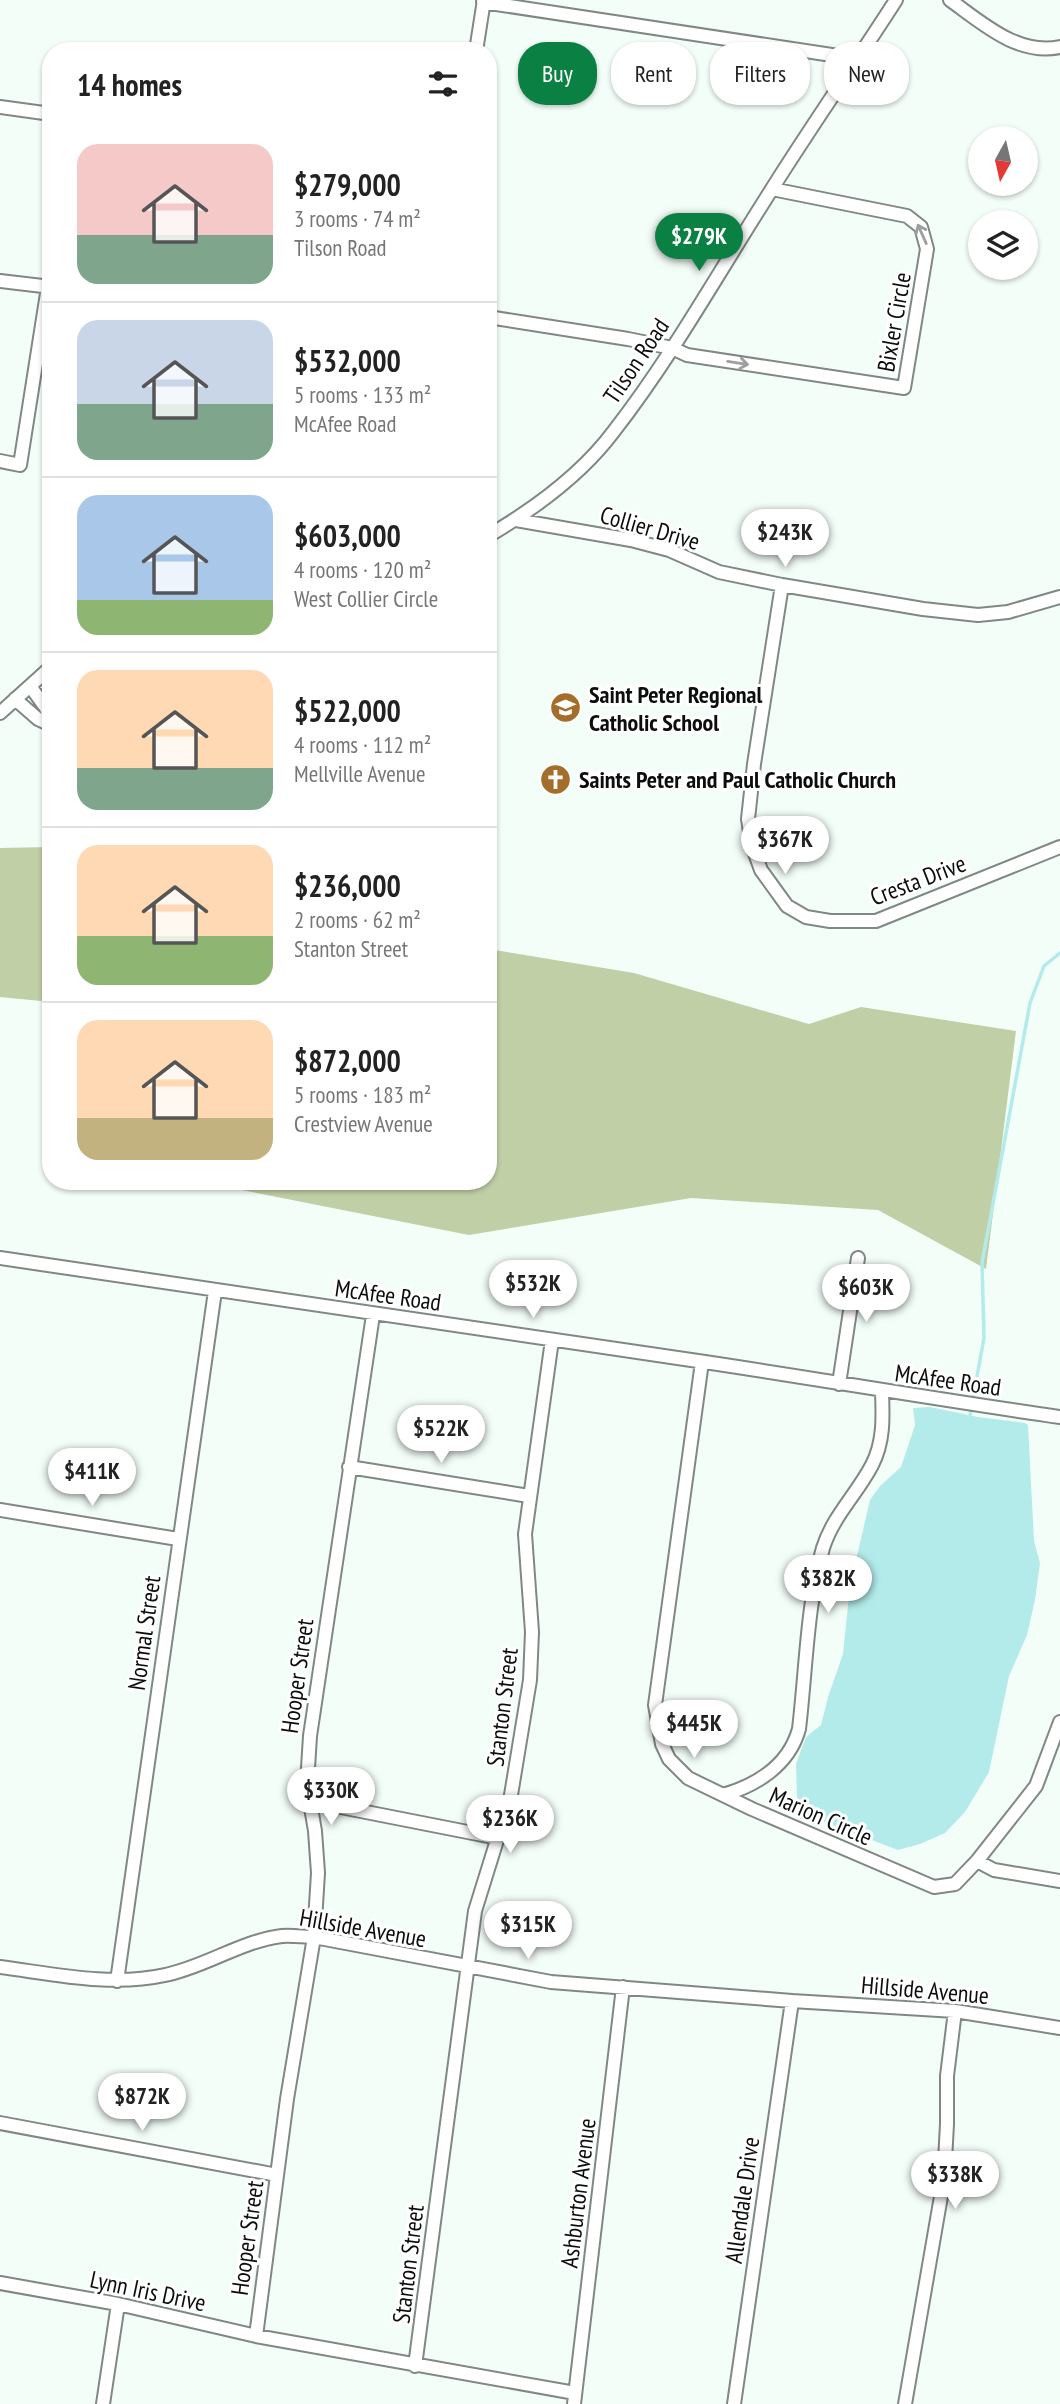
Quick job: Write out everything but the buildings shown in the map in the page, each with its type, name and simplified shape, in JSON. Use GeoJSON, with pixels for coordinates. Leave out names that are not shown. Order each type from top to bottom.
{"type":"FeatureCollection","features":[{"type":"Feature","properties":{"kind":"street","name":"Tilson Road"},"geometry":{"type":"LineString","coordinates":[[869,42],[896,0]]}},
{"type":"Feature","properties":{"kind":"street"},"geometry":{"type":"LineString","coordinates":[[950,0],[993,32],[1013,41],[1035,48],[1060,47]]}},
{"type":"Feature","properties":{"kind":"street"},"geometry":{"type":"LineString","coordinates":[[477,42],[484,1],[824,54]]}},
{"type":"Feature","properties":{"kind":"street","name":"Tilson Road"},"geometry":{"type":"LineString","coordinates":[[497,531],[516,520],[577,471],[613,433],[672,348],[828,105]]}},
{"type":"Feature","properties":{"kind":"street"},"geometry":{"type":"LineString","coordinates":[[0,107],[42,113]]}},
{"type":"Feature","properties":{"kind":"street","name":"Bixler Circle"},"geometry":{"type":"LineString","coordinates":[[672,348],[687,355],[904,388],[927,249],[921,227],[907,216],[772,189]]}},
{"type":"Feature","properties":{"kind":"street"},"geometry":{"type":"LineString","coordinates":[[0,281],[42,286]]}},
{"type":"Feature","properties":{"kind":"street"},"geometry":{"type":"LineString","coordinates":[[497,318],[672,348]]}},
{"type":"Feature","properties":{"kind":"street"},"geometry":{"type":"LineString","coordinates":[[0,461],[20,465],[42,334]]}},
{"type":"Feature","properties":{"kind":"street","name":"Collier Drive"},"geometry":{"type":"LineString","coordinates":[[516,520],[631,540],[669,551],[719,572],[923,609],[978,615],[1008,612],[1060,597]]}},
{"type":"Feature","properties":{"kind":"street","name":"Cresta Drive"},"geometry":{"type":"LineString","coordinates":[[782,585],[748,819],[752,845],[761,870],[787,906],[806,917],[830,922],[876,921],[1060,847]]}},
{"type":"Feature","properties":{"kind":"street"},"geometry":{"type":"LineString","coordinates":[[0,713],[42,675]]}},
{"type":"Feature","properties":{"kind":"street"},"geometry":{"type":"LineString","coordinates":[[30,686],[42,702]]}},
{"type":"Feature","properties":{"kind":"street"},"geometry":{"type":"LineString","coordinates":[[15,699],[42,721]]}},
{"type":"Feature","properties":{"kind":"street","name":"McAfee Road"},"geometry":{"type":"LineString","coordinates":[[0,1258],[1060,1418]]}},
{"type":"Feature","properties":{"kind":"street"},"geometry":{"type":"LineString","coordinates":[[839,1384],[858,1258]]}},
{"type":"Feature","properties":{"kind":"street","name":"Normal Street"},"geometry":{"type":"LineString","coordinates":[[117,1981],[215,1291]]}},
{"type":"Feature","properties":{"kind":"street","name":"Hooper Street"},"geometry":{"type":"LineString","coordinates":[[256,2336],[277,2175],[314,1937],[318,1873],[307,1784],[310,1736],[373,1315]]}},
{"type":"Feature","properties":{"kind":"street","name":"Stanton Street"},"geometry":{"type":"LineString","coordinates":[[415,2366],[475,1911],[511,1795],[530,1680],[532,1632],[525,1534],[552,1340]]}},
{"type":"Feature","properties":{"kind":"street","name":"Marion Circle"},"geometry":{"type":"LineString","coordinates":[[702,1362],[655,1705],[658,1731],[670,1759],[688,1778],[723,1796],[934,1887],[955,1884],[977,1861],[1036,1786],[1060,1722]]}},
{"type":"Feature","properties":{"kind":"street"},"geometry":{"type":"LineString","coordinates":[[723,1796],[775,1769],[796,1740],[816,1578],[830,1529],[877,1455],[884,1420],[882,1392]]}},
{"type":"Feature","properties":{"kind":"street"},"geometry":{"type":"LineString","coordinates":[[349,1467],[529,1496]]}},
{"type":"Feature","properties":{"kind":"street"},"geometry":{"type":"LineString","coordinates":[[0,1510],[178,1539]]}},
{"type":"Feature","properties":{"kind":"street"},"geometry":{"type":"LineString","coordinates":[[310,1801],[498,1839]]}},
{"type":"Feature","properties":{"kind":"street"},"geometry":{"type":"LineString","coordinates":[[977,1861],[994,1870],[1060,1881]]}},
{"type":"Feature","properties":{"kind":"street","name":"Hillside Avenue"},"geometry":{"type":"LineString","coordinates":[[0,1966],[117,1981],[168,1975],[206,1964],[246,1945],[282,1936],[314,1937],[551,1982],[955,2011],[1060,2028]]}},
{"type":"Feature","properties":{"kind":"street","name":"Ashburton Avenue"},"geometry":{"type":"LineString","coordinates":[[575,2399],[623,1987]]}},
{"type":"Feature","properties":{"kind":"street","name":"Allendale Drive"},"geometry":{"type":"LineString","coordinates":[[734,2404],[792,2001]]}},
{"type":"Feature","properties":{"kind":"street"},"geometry":{"type":"LineString","coordinates":[[905,2404],[944,2179],[947,2076],[955,2011]]}},
{"type":"Feature","properties":{"kind":"street"},"geometry":{"type":"LineString","coordinates":[[0,2123],[277,2175]]}},
{"type":"Feature","properties":{"kind":"street","name":"Lynn Iris Drive"},"geometry":{"type":"LineString","coordinates":[[0,2283],[118,2304],[256,2336],[575,2399]]}},
{"type":"Feature","properties":{"kind":"street"},"geometry":{"type":"LineString","coordinates":[[103,2404],[118,2304]]}},
{"type":"Feature","properties":{"kind":"green space"},"geometry":{"type":"Polygon","coordinates":[[[42,847],[42,1001],[0,997],[0,848],[42,847]]]}},
{"type":"Feature","properties":{"kind":"green space"},"geometry":{"type":"Polygon","coordinates":[[[497,950],[634,973],[809,1024],[861,1007],[1016,1031],[986,1269],[878,1210],[691,1198],[469,1235],[242,1190],[497,1190],[497,950]]]}},
{"type":"Feature","properties":{"kind":"water"},"geometry":{"type":"Polygon","coordinates":[[[930,1407],[1028,1425],[1034,1541],[1040,1563],[1027,1635],[1009,1676],[989,1772],[965,1812],[945,1833],[898,1850],[819,1820],[797,1799],[796,1764],[806,1737],[821,1725],[843,1654],[850,1586],[870,1500],[880,1486],[901,1467],[915,1425],[913,1408],[930,1407]]]}},
{"type":"Feature","properties":{"kind":"waterway"},"geometry":{"type":"LineString","coordinates":[[970,1415],[984,1338],[982,1263],[1030,1003],[1044,966],[1060,953]]}},
{"type":"Feature","properties":{"kind":"place","name":"Saint Peter Regional Catholic School"},"geometry":{"type":"Point","coordinates":[566,708]}},
{"type":"Feature","properties":{"kind":"place","name":"Saints Peter and Paul Catholic Church"},"geometry":{"type":"Point","coordinates":[556,779]}}]}
